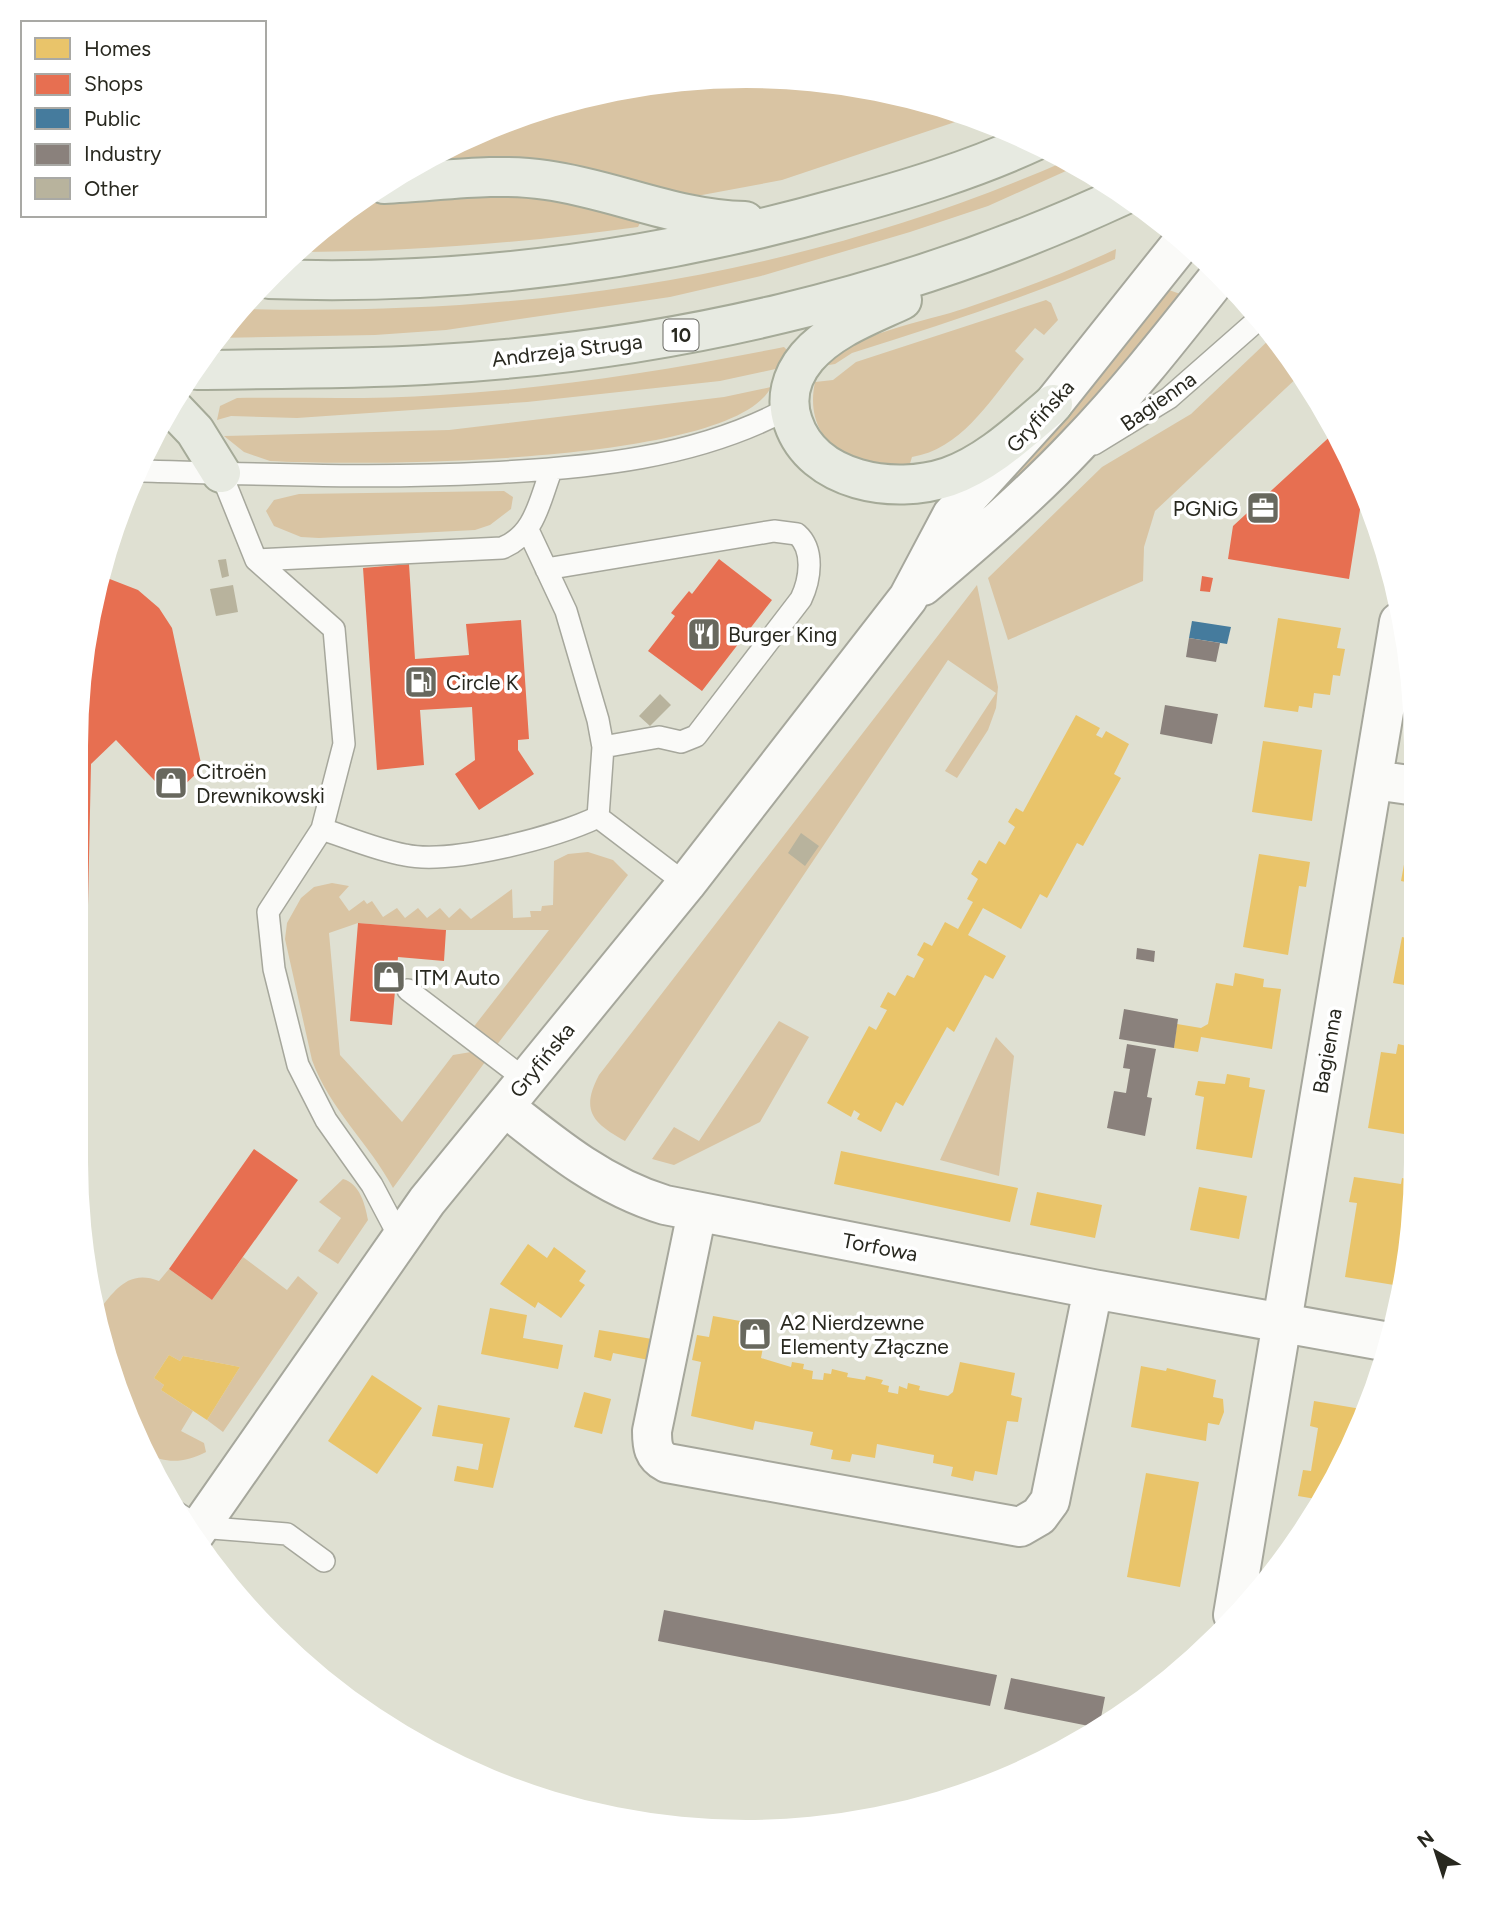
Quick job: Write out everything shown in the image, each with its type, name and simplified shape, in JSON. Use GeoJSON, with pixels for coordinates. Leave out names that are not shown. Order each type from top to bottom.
{"type":"FeatureCollection","features":[{"type":"Feature","properties":{"kind":"main road"},"geometry":{"type":"LineString","coordinates":[[281,279],[426,277],[555,266],[639,255],[793,221],[935,180],[1019,147]]}},
{"type":"Feature","properties":{"kind":"main road"},"geometry":{"type":"LineString","coordinates":[[405,183],[544,179],[720,221],[793,221]]}},
{"type":"Feature","properties":{"kind":"main road","name":"Andrzeja Struga"},"geometry":{"type":"LineString","coordinates":[[206,370],[424,365],[629,344],[735,324],[844,297],[971,257],[1114,200]]}},
{"type":"Feature","properties":{"kind":"main road"},"geometry":{"type":"LineString","coordinates":[[1053,404],[975,464],[947,477],[905,484],[856,478],[827,466],[802,442],[789,408],[790,388],[798,369],[813,350],[838,332],[1080,215]]}},
{"type":"Feature","properties":{"kind":"main road"},"geometry":{"type":"LineString","coordinates":[[178,413],[195,431],[221,473]]}},
{"type":"Feature","properties":{"kind":"street","name":"Gryfińska"},"geometry":{"type":"LineString","coordinates":[[193,1520],[400,1238],[686,884],[908,598],[952,515],[1053,404],[1177,249]]}},
{"type":"Feature","properties":{"kind":"street","name":"Gryfińska"},"geometry":{"type":"LineString","coordinates":[[908,598],[1048,474],[1112,407],[1214,282]]}},
{"type":"Feature","properties":{"kind":"street","name":"Bagienna"},"geometry":{"type":"LineString","coordinates":[[1235,1603],[1396,641]]}},
{"type":"Feature","properties":{"kind":"street"},"geometry":{"type":"LineString","coordinates":[[1374,780],[1404,784]]}},
{"type":"Feature","properties":{"kind":"street","name":"Torfowa"},"geometry":{"type":"LineString","coordinates":[[515,1094],[603,1180],[636,1196],[697,1212],[1093,1289],[1281,1322]]}},
{"type":"Feature","properties":{"kind":"street"},"geometry":{"type":"LineString","coordinates":[[697,1212],[652,1431],[652,1447],[658,1458],[680,1465],[1020,1527],[1039,1516],[1050,1501],[1093,1289]]}},
{"type":"Feature","properties":{"kind":"street"},"geometry":{"type":"LineString","coordinates":[[1281,1322],[1380,1340]]}},
{"type":"Feature","properties":{"kind":"lane","name":"Bagienna"},"geometry":{"type":"LineString","coordinates":[[1048,474],[1169,398],[1252,325]]}},
{"type":"Feature","properties":{"kind":"lane"},"geometry":{"type":"LineString","coordinates":[[148,471],[405,477],[551,471],[648,457],[696,446],[747,429],[789,408]]}},
{"type":"Feature","properties":{"kind":"lane"},"geometry":{"type":"LineString","coordinates":[[256,560],[502,548],[518,541],[528,530],[551,471]]}},
{"type":"Feature","properties":{"kind":"lane"},"geometry":{"type":"LineString","coordinates":[[221,473],[256,560],[334,629],[344,744],[322,829],[268,912],[274,969],[298,1065],[326,1120],[372,1185],[400,1238]]}},
{"type":"Feature","properties":{"kind":"lane"},"geometry":{"type":"LineString","coordinates":[[528,530],[579,646],[603,747],[598,817]]}},
{"type":"Feature","properties":{"kind":"lane"},"geometry":{"type":"LineString","coordinates":[[546,569],[787,531],[802,539],[809,574],[801,599],[695,736],[681,742],[659,737],[603,747]]}},
{"type":"Feature","properties":{"kind":"lane"},"geometry":{"type":"LineString","coordinates":[[322,829],[405,855],[429,858],[509,845],[598,817]]}},
{"type":"Feature","properties":{"kind":"lane"},"geometry":{"type":"LineString","coordinates":[[598,817],[686,884]]}},
{"type":"Feature","properties":{"kind":"lane"},"geometry":{"type":"LineString","coordinates":[[408,990],[515,1094]]}},
{"type":"Feature","properties":{"kind":"lane"},"geometry":{"type":"LineString","coordinates":[[197,1526],[287,1534],[324,1561]]}},
{"type":"Feature","properties":{"kind":"shaded area"},"geometry":{"type":"Polygon","coordinates":[[[703,89],[789,89],[832,93],[874,100],[956,122],[782,180],[702,195],[660,195],[432,168],[455,155],[534,122],[618,100],[703,89]]]}},
{"type":"Feature","properties":{"kind":"shaded area"},"geometry":{"type":"Polygon","coordinates":[[[1055,165],[1066,171],[988,206],[910,232],[761,276],[670,297],[446,330],[375,335],[230,338],[254,309],[455,305],[560,296],[663,281],[765,261],[866,234],[967,201],[1055,165]]]}},
{"type":"Feature","properties":{"kind":"shaded area"},"geometry":{"type":"Polygon","coordinates":[[[537,194],[642,219],[638,227],[552,238],[423,248],[311,252],[373,203],[537,194]]]}},
{"type":"Feature","properties":{"kind":"shaded area"},"geometry":{"type":"Polygon","coordinates":[[[1116,249],[1115,259],[1083,273],[985,310],[852,353],[835,364],[823,366],[852,345],[870,337],[1004,295],[1116,249]]]}},
{"type":"Feature","properties":{"kind":"shaded area"},"geometry":{"type":"Polygon","coordinates":[[[1169,290],[1183,295],[1069,431],[988,505],[986,502],[1068,414],[1169,290]]]}},
{"type":"Feature","properties":{"kind":"shaded area"},"geometry":{"type":"Polygon","coordinates":[[[1046,300],[1051,303],[1058,320],[1044,335],[1035,328],[1015,351],[1024,359],[975,419],[947,444],[912,457],[908,470],[888,469],[852,459],[825,437],[817,422],[813,403],[815,382],[833,380],[856,362],[1046,300]]]}},
{"type":"Feature","properties":{"kind":"shaded area"},"geometry":{"type":"Polygon","coordinates":[[[1266,343],[1294,380],[1155,511],[1144,547],[1143,581],[1008,640],[988,578],[1102,467],[1191,414],[1266,343]]]}},
{"type":"Feature","properties":{"kind":"shaded area"},"geometry":{"type":"Polygon","coordinates":[[[784,347],[788,351],[780,368],[720,381],[527,402],[297,418],[231,416],[217,420],[220,406],[237,398],[415,397],[527,388],[613,377],[784,347]]]}},
{"type":"Feature","properties":{"kind":"shaded area"},"geometry":{"type":"Polygon","coordinates":[[[771,387],[742,413],[689,433],[618,446],[538,456],[379,463],[270,461],[244,452],[224,436],[449,430],[724,397],[771,387]]]}},
{"type":"Feature","properties":{"kind":"shaded area"},"geometry":{"type":"Polygon","coordinates":[[[504,491],[513,497],[511,509],[490,525],[475,530],[301,537],[274,526],[266,511],[274,500],[299,494],[504,491]]]}},
{"type":"Feature","properties":{"kind":"shaded area"},"geometry":{"type":"Polygon","coordinates":[[[977,585],[998,687],[996,708],[988,730],[957,778],[945,771],[996,693],[948,660],[625,1141],[605,1128],[593,1115],[590,1107],[593,1087],[599,1075],[977,585]]]}},
{"type":"Feature","properties":{"kind":"shaded area"},"geometry":{"type":"Polygon","coordinates":[[[588,852],[613,860],[628,875],[496,1046],[472,1029],[549,930],[446,930],[358,923],[329,933],[340,1055],[402,1122],[453,1055],[471,1052],[485,1062],[393,1188],[339,1111],[312,1060],[285,939],[287,923],[301,898],[314,887],[332,883],[349,886],[339,897],[349,911],[364,900],[367,904],[372,901],[383,917],[397,908],[405,918],[418,908],[427,918],[440,908],[449,918],[460,908],[471,919],[512,889],[513,918],[531,917],[530,911],[541,911],[542,906],[553,905],[554,861],[568,854],[588,852]]]}},
{"type":"Feature","properties":{"kind":"shaded area"},"geometry":{"type":"Polygon","coordinates":[[[779,1021],[809,1037],[760,1122],[674,1165],[652,1159],[674,1127],[699,1141],[779,1021]]]}},
{"type":"Feature","properties":{"kind":"shaded area"},"geometry":{"type":"Polygon","coordinates":[[[996,1037],[1014,1056],[999,1176],[940,1160],[996,1037]]]}},
{"type":"Feature","properties":{"kind":"shaded area"},"geometry":{"type":"Polygon","coordinates":[[[343,1179],[358,1190],[368,1220],[338,1264],[318,1251],[341,1218],[319,1202],[343,1179]]]}},
{"type":"Feature","properties":{"kind":"shaded area"},"geometry":{"type":"Polygon","coordinates":[[[243,1257],[287,1290],[298,1276],[318,1293],[223,1432],[207,1420],[240,1367],[183,1356],[180,1361],[169,1355],[154,1378],[164,1385],[161,1390],[193,1411],[181,1431],[204,1443],[206,1452],[176,1461],[158,1458],[122,1374],[103,1305],[129,1280],[148,1278],[159,1281],[169,1269],[212,1300],[243,1257]]]}},
{"type":"Feature","properties":{"kind":"building: Homes"},"geometry":{"type":"Polygon","coordinates":[[[1278,618],[1341,628],[1337,648],[1345,649],[1340,676],[1333,675],[1330,695],[1314,693],[1312,708],[1299,706],[1298,712],[1264,707],[1278,618]]]}},
{"type":"Feature","properties":{"kind":"building: Homes"},"geometry":{"type":"Polygon","coordinates":[[[1076,715],[1100,728],[1096,735],[1102,738],[1106,731],[1129,744],[1114,774],[1121,778],[1083,846],[1077,843],[1047,898],[1040,894],[1021,929],[983,908],[968,935],[1006,956],[993,979],[985,975],[954,1032],[947,1027],[903,1106],[896,1102],[881,1132],[857,1119],[860,1114],[854,1110],[851,1117],[827,1103],[869,1026],[876,1030],[887,1010],[880,1007],[888,992],[895,996],[907,975],[914,978],[924,959],[917,955],[924,942],[932,946],[945,922],[958,929],[973,902],[967,899],[978,879],[971,874],[979,860],[986,864],[999,841],[1005,845],[1015,827],[1008,822],[1016,808],[1023,812],[1076,715]]]}},
{"type":"Feature","properties":{"kind":"building: Homes"},"geometry":{"type":"Polygon","coordinates":[[[1263,741],[1322,750],[1312,821],[1252,812],[1263,741]]]}},
{"type":"Feature","properties":{"kind":"building: Homes"},"geometry":{"type":"Polygon","coordinates":[[[1259,854],[1310,862],[1306,887],[1299,886],[1288,955],[1243,947],[1259,854]]]}},
{"type":"Feature","properties":{"kind":"building: Homes"},"geometry":{"type":"Polygon","coordinates":[[[1402,937],[1404,937],[1404,985],[1393,983],[1402,937]]]}},
{"type":"Feature","properties":{"kind":"building: Homes"},"geometry":{"type":"Polygon","coordinates":[[[1235,973],[1264,979],[1263,987],[1281,989],[1272,1049],[1201,1037],[1198,1052],[1174,1048],[1177,1024],[1201,1028],[1208,1024],[1216,983],[1233,986],[1235,973]]]}},
{"type":"Feature","properties":{"kind":"building: Homes"},"geometry":{"type":"Polygon","coordinates":[[[1398,1044],[1404,1045],[1404,1134],[1368,1128],[1381,1052],[1396,1054],[1398,1044]]]}},
{"type":"Feature","properties":{"kind":"building: Homes"},"geometry":{"type":"Polygon","coordinates":[[[1227,1074],[1250,1078],[1249,1087],[1265,1090],[1252,1158],[1196,1149],[1204,1097],[1195,1095],[1198,1081],[1225,1084],[1227,1074]]]}},
{"type":"Feature","properties":{"kind":"building: Homes"},"geometry":{"type":"Polygon","coordinates":[[[841,1151],[1018,1188],[1010,1222],[834,1184],[841,1151]]]}},
{"type":"Feature","properties":{"kind":"building: Homes"},"geometry":{"type":"Polygon","coordinates":[[[1354,1177],[1401,1184],[1404,1178],[1399,1248],[1393,1285],[1345,1277],[1357,1203],[1349,1202],[1354,1177]]]}},
{"type":"Feature","properties":{"kind":"building: Homes"},"geometry":{"type":"Polygon","coordinates":[[[1199,1187],[1247,1196],[1239,1239],[1190,1230],[1199,1187]]]}},
{"type":"Feature","properties":{"kind":"building: Homes"},"geometry":{"type":"Polygon","coordinates":[[[1037,1192],[1102,1205],[1095,1238],[1030,1225],[1037,1192]]]}},
{"type":"Feature","properties":{"kind":"building: Homes"},"geometry":{"type":"Polygon","coordinates":[[[528,1244],[547,1258],[554,1247],[586,1271],[579,1281],[585,1285],[561,1318],[538,1302],[535,1308],[500,1284],[528,1244]]]}},
{"type":"Feature","properties":{"kind":"building: Homes"},"geometry":{"type":"Polygon","coordinates":[[[490,1308],[527,1315],[523,1338],[563,1345],[558,1369],[481,1354],[490,1308]]]}},
{"type":"Feature","properties":{"kind":"building: Homes"},"geometry":{"type":"Polygon","coordinates":[[[713,1316],[751,1323],[752,1319],[768,1321],[761,1358],[791,1367],[792,1362],[804,1364],[803,1369],[813,1371],[812,1379],[823,1380],[824,1373],[831,1374],[832,1369],[848,1373],[847,1377],[865,1380],[866,1376],[883,1380],[881,1384],[889,1386],[888,1392],[898,1394],[899,1386],[907,1389],[908,1383],[920,1386],[919,1390],[948,1396],[953,1392],[960,1362],[1015,1373],[1011,1395],[1022,1398],[1018,1422],[1007,1421],[997,1475],[975,1471],[973,1481],[951,1476],[953,1467],[933,1463],[934,1455],[877,1444],[875,1458],[852,1454],[850,1462],[831,1459],[833,1450],[810,1445],[813,1432],[755,1421],[753,1430],[691,1416],[701,1362],[692,1360],[697,1335],[709,1337],[713,1316]]]}},
{"type":"Feature","properties":{"kind":"building: Homes"},"geometry":{"type":"Polygon","coordinates":[[[599,1330],[658,1340],[654,1361],[613,1353],[611,1361],[594,1357],[599,1330]]]}},
{"type":"Feature","properties":{"kind":"building: Homes"},"geometry":{"type":"Polygon","coordinates":[[[169,1355],[180,1361],[183,1356],[240,1367],[207,1420],[161,1390],[164,1385],[154,1378],[169,1355]]]}},
{"type":"Feature","properties":{"kind":"building: Homes"},"geometry":{"type":"Polygon","coordinates":[[[1141,1366],[1166,1371],[1167,1368],[1216,1380],[1213,1397],[1223,1399],[1224,1412],[1219,1425],[1208,1423],[1206,1441],[1131,1427],[1141,1366]]]}},
{"type":"Feature","properties":{"kind":"building: Homes"},"geometry":{"type":"Polygon","coordinates":[[[372,1375],[422,1408],[377,1474],[328,1441],[372,1375]]]}},
{"type":"Feature","properties":{"kind":"building: Homes"},"geometry":{"type":"Polygon","coordinates":[[[584,1392],[611,1399],[602,1434],[574,1427],[584,1392]]]}},
{"type":"Feature","properties":{"kind":"building: Homes"},"geometry":{"type":"Polygon","coordinates":[[[1314,1401],[1356,1408],[1337,1453],[1312,1498],[1298,1496],[1303,1470],[1311,1471],[1318,1428],[1310,1426],[1314,1401]]]}},
{"type":"Feature","properties":{"kind":"building: Homes"},"geometry":{"type":"Polygon","coordinates":[[[438,1405],[510,1418],[493,1488],[454,1481],[457,1466],[478,1470],[483,1444],[432,1436],[438,1405]]]}},
{"type":"Feature","properties":{"kind":"building: Homes"},"geometry":{"type":"Polygon","coordinates":[[[1146,1473],[1199,1482],[1180,1587],[1127,1577],[1146,1473]]]}},
{"type":"Feature","properties":{"kind":"building: Shops"},"geometry":{"type":"Polygon","coordinates":[[[1328,438],[1360,509],[1349,579],[1228,559],[1233,526],[1328,438]]]}},
{"type":"Feature","properties":{"kind":"building: Shops","name":"Burger King"},"geometry":{"type":"Polygon","coordinates":[[[719,559],[772,600],[702,691],[648,651],[675,616],[671,613],[689,591],[692,594],[719,559]]]}},
{"type":"Feature","properties":{"kind":"building: Shops"},"geometry":{"type":"Polygon","coordinates":[[[409,564],[415,659],[469,655],[466,624],[521,620],[529,739],[518,740],[518,750],[534,774],[479,810],[455,774],[475,760],[472,707],[420,710],[424,765],[377,770],[363,568],[409,564]]]}},
{"type":"Feature","properties":{"kind":"building: Shops"},"geometry":{"type":"Polygon","coordinates":[[[1202,576],[1213,578],[1210,592],[1200,591],[1202,576]]]}},
{"type":"Feature","properties":{"kind":"building: Shops","name":"Citroën Drewnikowski"},"geometry":{"type":"Polygon","coordinates":[[[109,579],[138,590],[159,608],[172,628],[202,768],[171,798],[116,740],[91,764],[88,905],[89,703],[93,660],[109,579]]]}},
{"type":"Feature","properties":{"kind":"building: Shops"},"geometry":{"type":"Polygon","coordinates":[[[358,923],[446,930],[444,961],[398,957],[392,1025],[350,1021],[358,923]]]}},
{"type":"Feature","properties":{"kind":"building: Shops"},"geometry":{"type":"Polygon","coordinates":[[[254,1149],[298,1180],[212,1300],[169,1269],[254,1149]]]}},
{"type":"Feature","properties":{"kind":"building: Public"},"geometry":{"type":"Polygon","coordinates":[[[1192,621],[1231,627],[1227,644],[1189,638],[1192,621]]]}},
{"type":"Feature","properties":{"kind":"building: Industry"},"geometry":{"type":"Polygon","coordinates":[[[1189,638],[1220,643],[1216,662],[1186,657],[1189,638]]]}},
{"type":"Feature","properties":{"kind":"building: Industry"},"geometry":{"type":"Polygon","coordinates":[[[1165,705],[1218,714],[1212,744],[1160,734],[1165,705]]]}},
{"type":"Feature","properties":{"kind":"building: Industry"},"geometry":{"type":"Polygon","coordinates":[[[1137,948],[1155,951],[1154,962],[1136,959],[1137,948]]]}},
{"type":"Feature","properties":{"kind":"building: Industry"},"geometry":{"type":"Polygon","coordinates":[[[1124,1009],[1178,1019],[1174,1048],[1119,1039],[1124,1009]]]}},
{"type":"Feature","properties":{"kind":"building: Industry"},"geometry":{"type":"Polygon","coordinates":[[[1127,1044],[1156,1049],[1147,1097],[1152,1098],[1145,1136],[1107,1128],[1114,1091],[1126,1093],[1130,1069],[1123,1068],[1127,1044]]]}},
{"type":"Feature","properties":{"kind":"building: Industry"},"geometry":{"type":"Polygon","coordinates":[[[664,1610],[997,1675],[990,1706],[658,1641],[664,1610]]]}},
{"type":"Feature","properties":{"kind":"building: Industry"},"geometry":{"type":"Polygon","coordinates":[[[1011,1678],[1105,1697],[1101,1716],[1086,1725],[1004,1709],[1011,1678]]]}},
{"type":"Feature","properties":{"kind":"building: Other"},"geometry":{"type":"Polygon","coordinates":[[[226,559],[229,576],[222,578],[218,560],[226,559]]]}},
{"type":"Feature","properties":{"kind":"building: Other"},"geometry":{"type":"Polygon","coordinates":[[[233,585],[238,612],[216,616],[210,589],[233,585]]]}},
{"type":"Feature","properties":{"kind":"building: Other"},"geometry":{"type":"Polygon","coordinates":[[[660,694],[671,705],[650,726],[639,716],[660,694]]]}},
{"type":"Feature","properties":{"kind":"building: Other"},"geometry":{"type":"Polygon","coordinates":[[[801,833],[819,846],[805,866],[788,853],[801,833]]]}},
{"type":"Feature","properties":{"kind":"place","name":"PGNiG"},"geometry":{"type":"Point","coordinates":[1263,508]}},
{"type":"Feature","properties":{"kind":"place","name":"Burger King"},"geometry":{"type":"Point","coordinates":[704,634]}},
{"type":"Feature","properties":{"kind":"place","name":"Circle K"},"geometry":{"type":"Point","coordinates":[421,682]}},
{"type":"Feature","properties":{"kind":"place","name":"Citroën Drewnikowski"},"geometry":{"type":"Point","coordinates":[171,783]}},
{"type":"Feature","properties":{"kind":"place","name":"ITM Auto"},"geometry":{"type":"Point","coordinates":[389,977]}},
{"type":"Feature","properties":{"kind":"place","name":"A2 Nierdzewne Elementy Złączne"},"geometry":{"type":"Point","coordinates":[755,1334]}}]}
